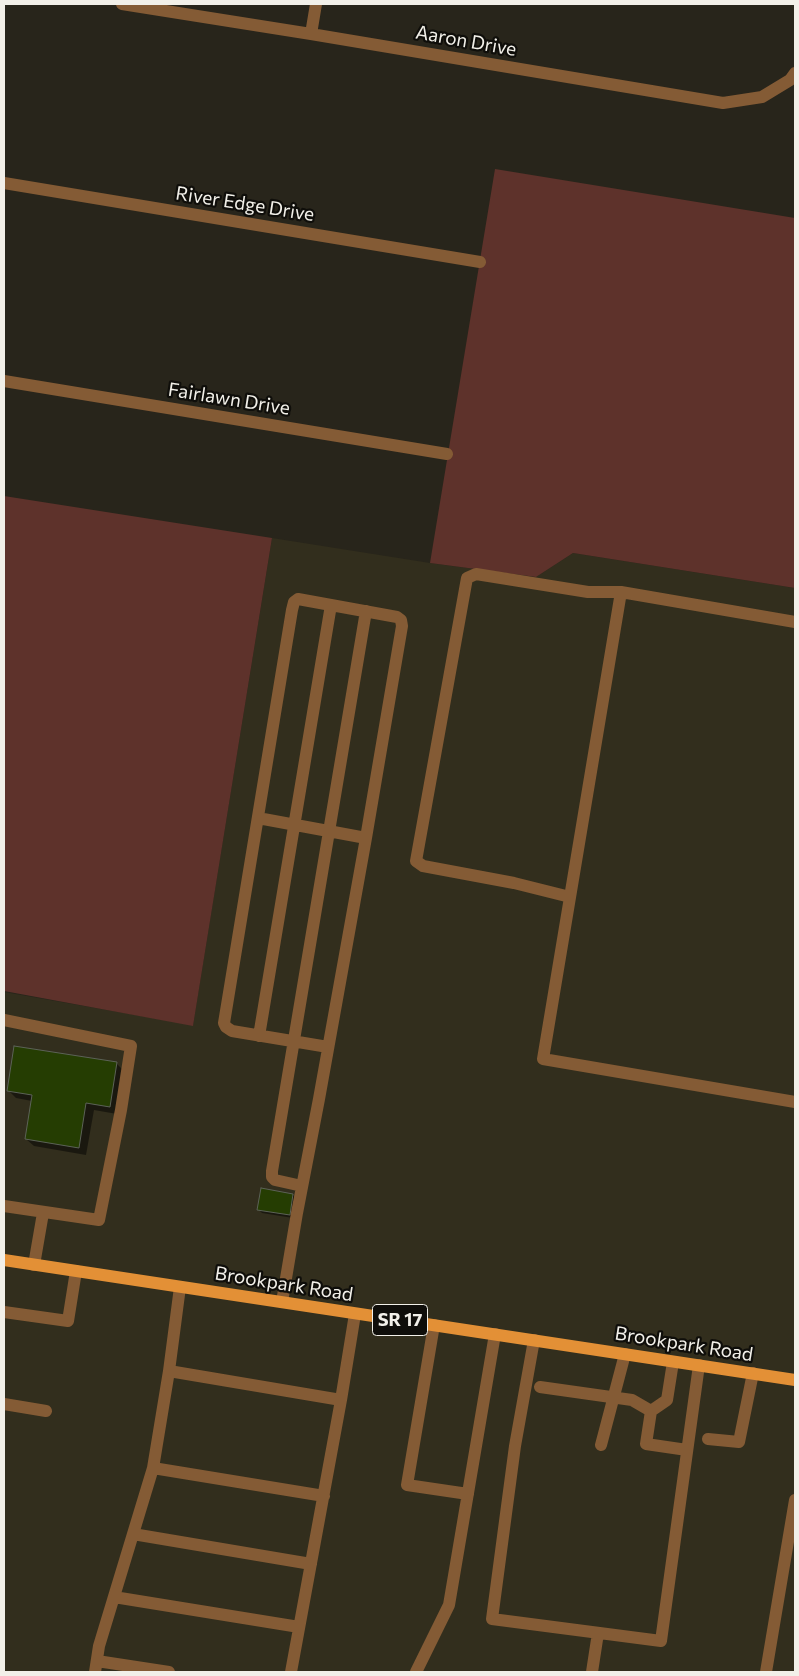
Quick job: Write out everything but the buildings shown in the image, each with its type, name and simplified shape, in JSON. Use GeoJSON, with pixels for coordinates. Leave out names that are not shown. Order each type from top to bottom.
{"type":"FeatureCollection","features":[{"type":"Feature","properties":{"kind":"main road","name":"Brookpark Road"},"geometry":{"type":"LineString","coordinates":[[4,1260],[795,1380]]}},
{"type":"Feature","properties":{"kind":"street","name":"Aaron Drive"},"geometry":{"type":"LineString","coordinates":[[122,4],[723,103],[762,97],[790,80],[795,73]]}},
{"type":"Feature","properties":{"kind":"street"},"geometry":{"type":"LineString","coordinates":[[311,34],[316,4]]}},
{"type":"Feature","properties":{"kind":"street","name":"River Edge Drive"},"geometry":{"type":"LineString","coordinates":[[4,183],[480,262]]}},
{"type":"Feature","properties":{"kind":"street","name":"Fairlawn Drive"},"geometry":{"type":"LineString","coordinates":[[4,381],[447,454]]}},
{"type":"Feature","properties":{"kind":"street"},"geometry":{"type":"LineString","coordinates":[[570,897],[514,883],[423,866],[416,861],[467,578],[476,574],[588,592],[621,592],[795,622]]}},
{"type":"Feature","properties":{"kind":"street"},"geometry":{"type":"LineString","coordinates":[[621,592],[543,1059],[795,1102]]}},
{"type":"Feature","properties":{"kind":"street"},"geometry":{"type":"LineString","coordinates":[[282,1302],[366,838],[402,626],[401,620],[397,616],[298,599],[294,602],[224,1022],[226,1027],[232,1031],[328,1047]]}},
{"type":"Feature","properties":{"kind":"street"},"geometry":{"type":"LineString","coordinates":[[259,1036],[330,605]]}},
{"type":"Feature","properties":{"kind":"street"},"geometry":{"type":"LineString","coordinates":[[302,1186],[275,1180],[272,1177],[366,611]]}},
{"type":"Feature","properties":{"kind":"street"},"geometry":{"type":"LineString","coordinates":[[258,818],[366,838]]}},
{"type":"Feature","properties":{"kind":"street"},"geometry":{"type":"LineString","coordinates":[[4,1020],[131,1046],[121,1110],[99,1220],[4,1206]]}},
{"type":"Feature","properties":{"kind":"street"},"geometry":{"type":"LineString","coordinates":[[34,1265],[43,1213]]}},
{"type":"Feature","properties":{"kind":"street"},"geometry":{"type":"LineString","coordinates":[[4,1312],[68,1321],[76,1271]]}},
{"type":"Feature","properties":{"kind":"street"},"geometry":{"type":"LineString","coordinates":[[170,1672],[96,1666],[99,1646],[153,1468],[169,1371],[180,1287]]}},
{"type":"Feature","properties":{"kind":"street"},"geometry":{"type":"LineString","coordinates":[[291,1672],[356,1314]]}},
{"type":"Feature","properties":{"kind":"street"},"geometry":{"type":"LineString","coordinates":[[434,1325],[407,1485],[468,1494]]}},
{"type":"Feature","properties":{"kind":"street"},"geometry":{"type":"LineString","coordinates":[[416,1672],[449,1605],[495,1334]]}},
{"type":"Feature","properties":{"kind":"street"},"geometry":{"type":"LineString","coordinates":[[534,1340],[515,1446],[492,1619],[661,1642],[699,1365]]}},
{"type":"Feature","properties":{"kind":"street"},"geometry":{"type":"LineString","coordinates":[[601,1445],[624,1354]]}},
{"type":"Feature","properties":{"kind":"street"},"geometry":{"type":"LineString","coordinates":[[673,1362],[666,1400],[651,1411],[646,1444],[687,1450]]}},
{"type":"Feature","properties":{"kind":"street"},"geometry":{"type":"LineString","coordinates":[[169,1371],[341,1400]]}},
{"type":"Feature","properties":{"kind":"street"},"geometry":{"type":"LineString","coordinates":[[708,1438],[739,1442],[753,1373]]}},
{"type":"Feature","properties":{"kind":"street"},"geometry":{"type":"LineString","coordinates":[[540,1387],[632,1400],[651,1411]]}},
{"type":"Feature","properties":{"kind":"street"},"geometry":{"type":"LineString","coordinates":[[4,1404],[46,1410]]}},
{"type":"Feature","properties":{"kind":"street"},"geometry":{"type":"LineString","coordinates":[[153,1468],[324,1496]]}},
{"type":"Feature","properties":{"kind":"street"},"geometry":{"type":"LineString","coordinates":[[766,1672],[795,1500]]}},
{"type":"Feature","properties":{"kind":"street"},"geometry":{"type":"LineString","coordinates":[[133,1534],[311,1564]]}},
{"type":"Feature","properties":{"kind":"street"},"geometry":{"type":"LineString","coordinates":[[114,1597],[299,1627]]}},
{"type":"Feature","properties":{"kind":"street"},"geometry":{"type":"LineString","coordinates":[[592,1672],[598,1633]]}},
{"type":"Feature","properties":{"kind":"shaded area"},"geometry":{"type":"Polygon","coordinates":[[[495,169],[795,218],[795,588],[573,553],[536,577],[430,563],[495,169]]]}},
{"type":"Feature","properties":{"kind":"shaded area"},"geometry":{"type":"Polygon","coordinates":[[[4,496],[272,538],[193,1026],[4,991],[4,496]]]}},
{"type":"Feature","properties":{"kind":"shaded area"},"geometry":{"type":"Polygon","coordinates":[[[272,538],[430,563],[536,577],[573,553],[795,588],[795,1672],[4,1672],[4,992],[193,1025],[272,538]]]}}]}
